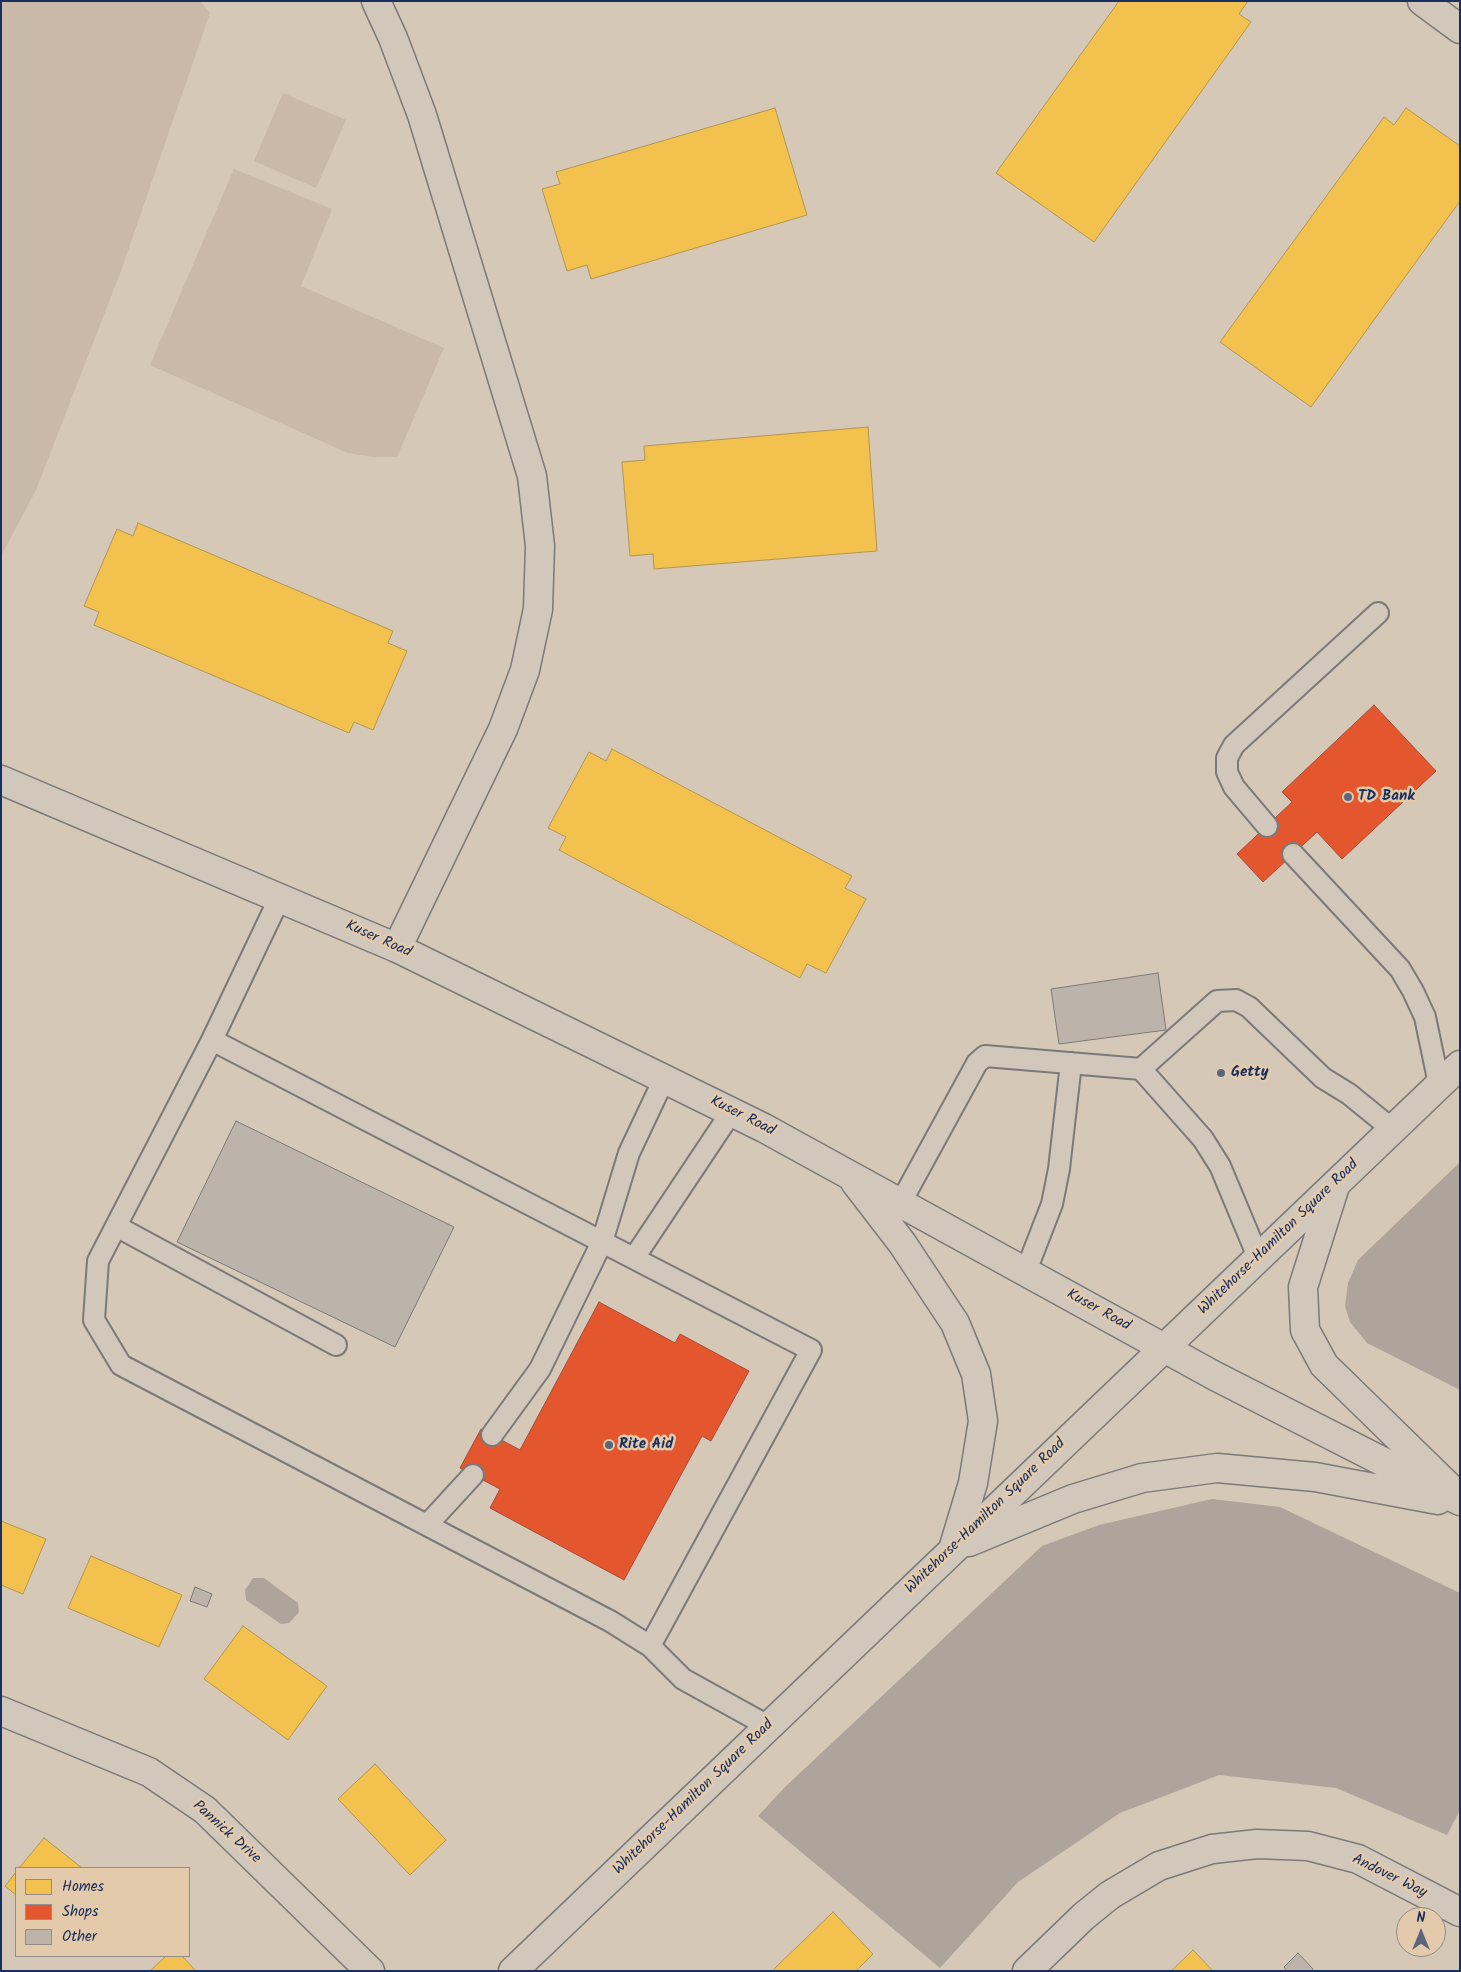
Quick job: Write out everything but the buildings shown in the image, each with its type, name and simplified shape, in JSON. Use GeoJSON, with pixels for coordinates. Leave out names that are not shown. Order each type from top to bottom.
{"type":"FeatureCollection","features":[{"type":"Feature","properties":{"kind":"street"},"geometry":{"type":"LineString","coordinates":[[376,1],[393,38],[422,115],[532,476],[540,546],[538,609],[525,670],[503,729],[397,948]]}},
{"type":"Feature","properties":{"kind":"street"},"geometry":{"type":"LineString","coordinates":[[1422,1],[1460,29]]}},
{"type":"Feature","properties":{"kind":"street","name":"Kuser Road"},"geometry":{"type":"LineString","coordinates":[[1,780],[397,948],[732,1111],[1241,1390],[1460,1501]]}},
{"type":"Feature","properties":{"kind":"street","name":"Whitehorse-Hamilton Square Road"},"geometry":{"type":"LineString","coordinates":[[514,1971],[1460,1065]]}},
{"type":"Feature","properties":{"kind":"street"},"geometry":{"type":"LineString","coordinates":[[850,1175],[902,1243],[954,1323],[976,1374],[983,1421],[973,1483],[954,1548]]}},
{"type":"Feature","properties":{"kind":"street"},"geometry":{"type":"LineString","coordinates":[[1336,1183],[1303,1287],[1305,1330],[1324,1365],[1460,1501]]}},
{"type":"Feature","properties":{"kind":"street"},"geometry":{"type":"LineString","coordinates":[[954,1548],[1073,1500],[1142,1478],[1218,1468],[1315,1477],[1460,1501]]}},
{"type":"Feature","properties":{"kind":"street","name":"Pannick Drive"},"geometry":{"type":"LineString","coordinates":[[1,1712],[149,1772],[205,1810],[370,1971]]}},
{"type":"Feature","properties":{"kind":"street","name":"Andover Way"},"geometry":{"type":"LineString","coordinates":[[1027,1971],[1084,1916],[1110,1895],[1159,1866],[1212,1849],[1258,1844],[1308,1846],[1358,1859],[1460,1912]]}},
{"type":"Feature","properties":{"kind":"lane"},"geometry":{"type":"LineString","coordinates":[[1267,826],[1234,787],[1227,772],[1227,758],[1234,745],[1378,613]]}},
{"type":"Feature","properties":{"kind":"lane"},"geometry":{"type":"LineString","coordinates":[[1293,854],[1400,969],[1425,1017],[1439,1084]]}},
{"type":"Feature","properties":{"kind":"lane"},"geometry":{"type":"LineString","coordinates":[[280,897],[212,1040],[98,1261],[94,1320],[121,1365],[610,1621],[650,1646],[683,1679],[768,1726]]}},
{"type":"Feature","properties":{"kind":"lane"},"geometry":{"type":"LineString","coordinates":[[1141,1069],[1218,1000],[1236,1000],[1249,1007],[1323,1078],[1349,1094],[1392,1130]]}},
{"type":"Feature","properties":{"kind":"lane"},"geometry":{"type":"LineString","coordinates":[[212,1040],[811,1350],[650,1646]]}},
{"type":"Feature","properties":{"kind":"lane"},"geometry":{"type":"LineString","coordinates":[[901,1202],[977,1063],[985,1056],[1141,1069],[1203,1139],[1220,1166],[1258,1257]]}},
{"type":"Feature","properties":{"kind":"lane"},"geometry":{"type":"LineString","coordinates":[[1026,1271],[1052,1204],[1059,1169],[1071,1063]]}},
{"type":"Feature","properties":{"kind":"lane"},"geometry":{"type":"LineString","coordinates":[[492,1435],[540,1369],[602,1242],[629,1153],[664,1078]]}},
{"type":"Feature","properties":{"kind":"lane"},"geometry":{"type":"LineString","coordinates":[[634,1258],[732,1111]]}},
{"type":"Feature","properties":{"kind":"lane"},"geometry":{"type":"LineString","coordinates":[[116,1226],[336,1345]]}},
{"type":"Feature","properties":{"kind":"lane"},"geometry":{"type":"LineString","coordinates":[[427,1525],[473,1475]]}},
{"type":"Feature","properties":{"kind":"shaded area"},"geometry":{"type":"Polygon","coordinates":[[[1,1],[200,1],[210,13],[121,271],[36,490],[1,556],[1,1]]]}},
{"type":"Feature","properties":{"kind":"shaded area"},"geometry":{"type":"Polygon","coordinates":[[[283,93],[346,120],[316,188],[254,161],[283,93]]]}},
{"type":"Feature","properties":{"kind":"shaded area"},"geometry":{"type":"Polygon","coordinates":[[[234,169],[332,209],[301,286],[444,348],[397,457],[372,457],[348,453],[150,365],[234,169]]]}},
{"type":"Feature","properties":{"kind":"shaded area"},"geometry":{"type":"Polygon","coordinates":[[[1460,1162],[1460,1390],[1367,1343],[1350,1322],[1345,1306],[1348,1283],[1358,1260],[1460,1162]]]}},
{"type":"Feature","properties":{"kind":"shaded area"},"geometry":{"type":"Polygon","coordinates":[[[1212,1499],[1280,1507],[1460,1593],[1460,1810],[1447,1835],[1336,1788],[1219,1775],[1120,1813],[1018,1882],[940,1968],[758,1816],[785,1787],[1042,1546],[1099,1525],[1212,1499]]]}},
{"type":"Feature","properties":{"kind":"shaded area"},"geometry":{"type":"Polygon","coordinates":[[[253,1578],[264,1578],[298,1603],[299,1612],[289,1623],[281,1624],[246,1600],[245,1590],[253,1578]]]}},
{"type":"Feature","properties":{"kind":"place","name":"TD Bank"},"geometry":{"type":"Point","coordinates":[1348,797]}},
{"type":"Feature","properties":{"kind":"place","name":"Getty"},"geometry":{"type":"Point","coordinates":[1221,1073]}},
{"type":"Feature","properties":{"kind":"place","name":"Rite Aid"},"geometry":{"type":"Point","coordinates":[609,1445]}}]}
